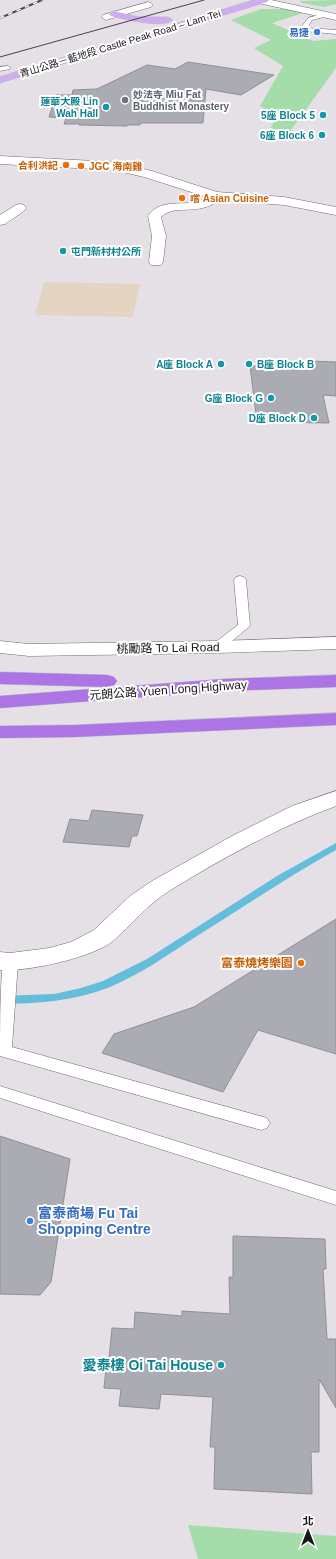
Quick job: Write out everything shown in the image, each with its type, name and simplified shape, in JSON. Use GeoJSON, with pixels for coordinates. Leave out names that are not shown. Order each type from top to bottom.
{"type":"FeatureCollection","features":[{"type":"Feature","properties":{"kind":"highway"},"geometry":{"type":"LineString","coordinates":[[0,678],[224,685]]}},
{"type":"Feature","properties":{"kind":"highway","name":"元朗公路 Yuen Long Highway"},"geometry":{"type":"LineString","coordinates":[[0,702],[224,685],[336,681]]}},
{"type":"Feature","properties":{"kind":"highway"},"geometry":{"type":"LineString","coordinates":[[0,732],[75,731],[336,719]]}},
{"type":"Feature","properties":{"kind":"highway"},"geometry":{"type":"LineString","coordinates":[[0,745],[75,731]]}},
{"type":"Feature","properties":{"kind":"main road","name":"青山公路－藍地段 Castle Peak Road – Lam Tei"},"geometry":{"type":"LineString","coordinates":[[3,69],[141,24],[168,20],[238,0]]}},
{"type":"Feature","properties":{"kind":"main road","name":"青山公路－藍地段 Castle Peak Road – Lam Tei"},"geometry":{"type":"LineString","coordinates":[[0,80],[261,0]]}},
{"type":"Feature","properties":{"kind":"main road"},"geometry":{"type":"LineString","coordinates":[[110,16],[141,24]]}},
{"type":"Feature","properties":{"kind":"street"},"geometry":{"type":"LineString","coordinates":[[261,0],[336,17]]}},
{"type":"Feature","properties":{"kind":"street"},"geometry":{"type":"LineString","coordinates":[[110,16],[148,5]]}},
{"type":"Feature","properties":{"kind":"street"},"geometry":{"type":"LineString","coordinates":[[0,160],[114,166],[148,174],[216,196],[284,201],[336,211]]}},
{"type":"Feature","properties":{"kind":"street"},"geometry":{"type":"LineString","coordinates":[[156,262],[159,236],[154,216],[158,211],[167,208],[204,204],[216,196]]}},
{"type":"Feature","properties":{"kind":"street"},"geometry":{"type":"LineString","coordinates":[[0,221],[20,208]]}},
{"type":"Feature","properties":{"kind":"street","name":"桃勵路 To Lai Road"},"geometry":{"type":"LineString","coordinates":[[0,647],[29,650],[218,647],[336,643]]}},
{"type":"Feature","properties":{"kind":"street"},"geometry":{"type":"LineString","coordinates":[[6,965],[80,948],[103,936],[138,902],[160,886],[240,841],[300,811],[336,798]]}},
{"type":"Feature","properties":{"kind":"lane"},"geometry":{"type":"LineString","coordinates":[[326,15],[310,19],[303,29],[336,32]]}},
{"type":"Feature","properties":{"kind":"lane"},"geometry":{"type":"LineString","coordinates":[[218,647],[244,626],[240,580]]}},
{"type":"Feature","properties":{"kind":"lane"},"geometry":{"type":"LineString","coordinates":[[6,965],[3,1051],[261,1123]]}},
{"type":"Feature","properties":{"kind":"lane"},"geometry":{"type":"LineString","coordinates":[[0,1092],[336,1198]]}},
{"type":"Feature","properties":{"kind":"shaded area"},"geometry":{"type":"Polygon","coordinates":[[[44,282],[140,284],[133,317],[35,315],[44,282]]]}},
{"type":"Feature","properties":{"kind":"green space"},"geometry":{"type":"Polygon","coordinates":[[[336,0],[336,4],[324,7],[302,3],[300,1],[336,0]]]}},
{"type":"Feature","properties":{"kind":"green space"},"geometry":{"type":"Polygon","coordinates":[[[261,9],[286,9],[303,13],[272,23],[313,41],[336,39],[336,68],[283,141],[269,130],[278,116],[260,106],[283,66],[254,48],[271,40],[231,20],[261,9]]]}},
{"type":"Feature","properties":{"kind":"green space"},"geometry":{"type":"Polygon","coordinates":[[[188,1525],[336,1536],[336,1559],[198,1559],[188,1525]]]}},
{"type":"Feature","properties":{"kind":"building"},"geometry":{"type":"Polygon","coordinates":[[[188,62],[274,75],[241,95],[206,89],[203,123],[141,123],[140,125],[127,126],[79,125],[80,124],[64,124],[66,118],[49,117],[56,95],[72,95],[73,90],[97,89],[147,65],[175,69],[188,62]]]}},
{"type":"Feature","properties":{"kind":"building"},"geometry":{"type":"Polygon","coordinates":[[[310,361],[336,362],[336,396],[323,395],[329,423],[257,422],[250,366],[310,367],[310,361]]]}},
{"type":"Feature","properties":{"kind":"building"},"geometry":{"type":"Polygon","coordinates":[[[92,810],[143,815],[137,836],[132,836],[129,847],[63,842],[70,819],[89,821],[92,810]]]}},
{"type":"Feature","properties":{"kind":"building","name":"富泰燒烤樂園"},"geometry":{"type":"Polygon","coordinates":[[[336,919],[336,1054],[258,1030],[223,1092],[102,1053],[114,1034],[194,1007],[336,919]]]}},
{"type":"Feature","properties":{"kind":"building","name":"富泰商場 Fu Tai Shopping Centre"},"geometry":{"type":"Polygon","coordinates":[[[0,1136],[70,1159],[51,1282],[40,1295],[0,1294],[0,1136]]]}},
{"type":"Feature","properties":{"kind":"building","name":"愛泰樓 Oi Tai House"},"geometry":{"type":"Polygon","coordinates":[[[233,1236],[325,1239],[326,1269],[323,1269],[327,1339],[336,1339],[336,1408],[319,1379],[319,1452],[311,1452],[312,1494],[214,1489],[215,1447],[210,1447],[213,1397],[161,1394],[159,1409],[119,1406],[121,1389],[104,1388],[112,1328],[134,1329],[135,1312],[182,1316],[182,1311],[230,1314],[229,1277],[233,1277],[233,1236]]]}},
{"type":"Feature","properties":{"kind":"waterway"},"geometry":{"type":"LineString","coordinates":[[0,1000],[41,999],[68,995],[107,984],[150,961],[281,878],[336,846]]}},
{"type":"Feature","properties":{"kind":"tram line"},"geometry":{"type":"LineString","coordinates":[[0,57],[204,0]]}},
{"type":"Feature","properties":{"kind":"railway"},"geometry":{"type":"LineString","coordinates":[[0,18],[42,0]]}},
{"type":"Feature","properties":{"kind":"place","name":"易捷"},"geometry":{"type":"Point","coordinates":[317,32]}},
{"type":"Feature","properties":{"kind":"place","name":"妙法寺 Miu Fat Buddhist Monastery"},"geometry":{"type":"Point","coordinates":[125,100]}},
{"type":"Feature","properties":{"kind":"place","name":"蓮華大殿 Lin Wah Hall"},"geometry":{"type":"Point","coordinates":[106,107]}},
{"type":"Feature","properties":{"kind":"place","name":"5座 Block 5"},"geometry":{"type":"Point","coordinates":[323,115]}},
{"type":"Feature","properties":{"kind":"place","name":"6座 Block 6"},"geometry":{"type":"Point","coordinates":[322,135]}},
{"type":"Feature","properties":{"kind":"place","name":"合利洪記"},"geometry":{"type":"Point","coordinates":[66,165]}},
{"type":"Feature","properties":{"kind":"place","name":"JGC 海南雞"},"geometry":{"type":"Point","coordinates":[81,166]}},
{"type":"Feature","properties":{"kind":"place","name":"嚐 Asian Cuisine"},"geometry":{"type":"Point","coordinates":[182,198]}},
{"type":"Feature","properties":{"kind":"place","name":"屯門新村村公所"},"geometry":{"type":"Point","coordinates":[63,251]}},
{"type":"Feature","properties":{"kind":"place","name":"A座 Block A"},"geometry":{"type":"Point","coordinates":[221,364]}},
{"type":"Feature","properties":{"kind":"place","name":"B座 Block B"},"geometry":{"type":"Point","coordinates":[249,364]}},
{"type":"Feature","properties":{"kind":"place","name":"G座 Block G"},"geometry":{"type":"Point","coordinates":[271,398]}},
{"type":"Feature","properties":{"kind":"place","name":"D座 Block D"},"geometry":{"type":"Point","coordinates":[314,418]}},
{"type":"Feature","properties":{"kind":"place","name":"富泰燒烤樂園"},"geometry":{"type":"Point","coordinates":[301,963]}},
{"type":"Feature","properties":{"kind":"place","name":"富泰商場 Fu Tai Shopping Centre"},"geometry":{"type":"Point","coordinates":[30,1221]}},
{"type":"Feature","properties":{"kind":"place","name":"愛泰樓 Oi Tai House"},"geometry":{"type":"Point","coordinates":[221,1365]}}]}
